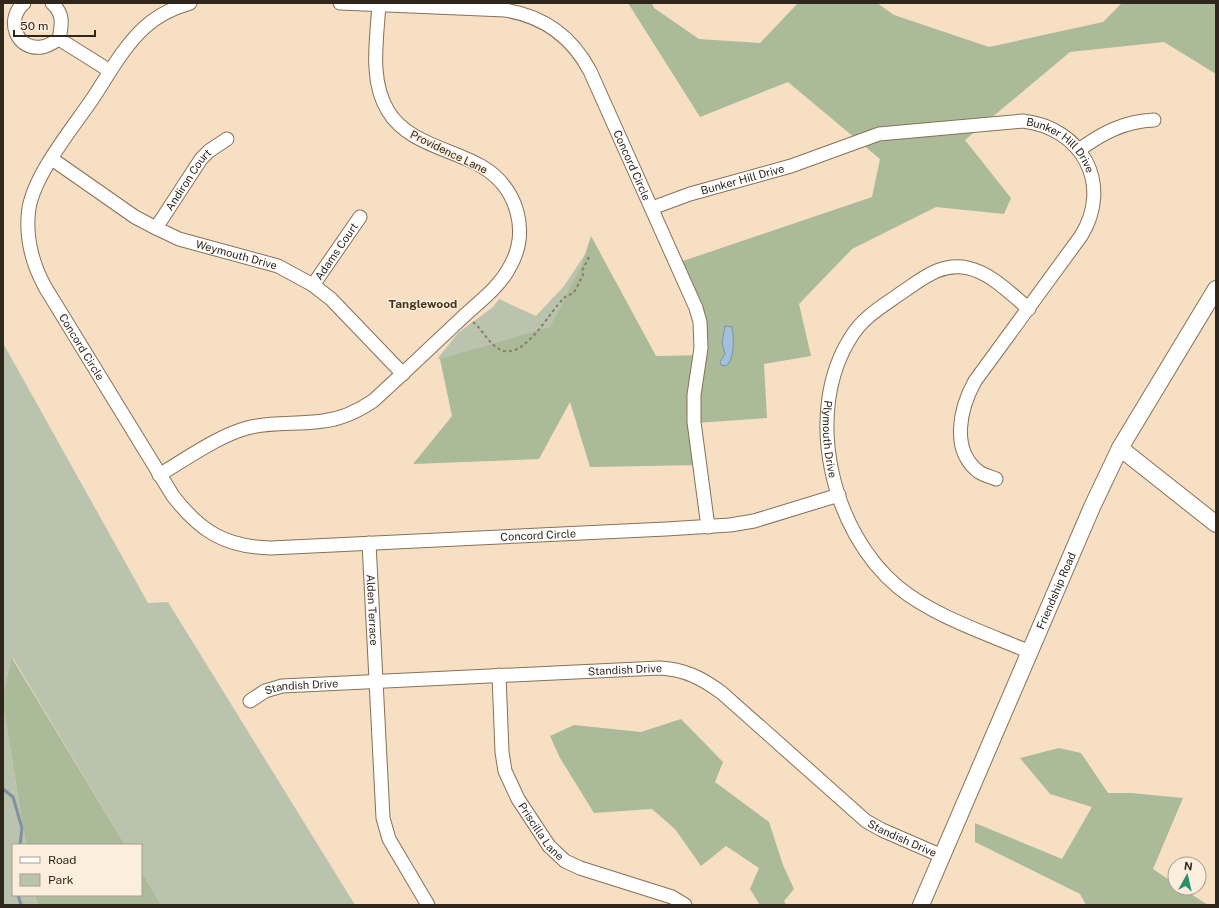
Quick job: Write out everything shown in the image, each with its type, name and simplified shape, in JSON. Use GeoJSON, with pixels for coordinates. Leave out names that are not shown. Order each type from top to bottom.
{"type":"FeatureCollection","features":[{"type":"Feature","properties":{"kind":"street"},"geometry":{"type":"LineString","coordinates":[[24,3],[16,11],[13,20],[16,35],[21,41],[34,48],[43,47],[60,39]]}},
{"type":"Feature","properties":{"kind":"street"},"geometry":{"type":"LineString","coordinates":[[52,3],[61,16],[63,23],[60,39]]}},
{"type":"Feature","properties":{"kind":"street","name":"Concord Circle"},"geometry":{"type":"LineString","coordinates":[[159,475],[45,287],[34,264],[28,234],[29,207],[37,184],[52,159],[110,71],[132,41],[148,24],[169,10],[190,3]]}},
{"type":"Feature","properties":{"kind":"street","name":"Concord Circle"},"geometry":{"type":"LineString","coordinates":[[340,3],[505,10],[527,15],[561,34],[578,52],[590,71],[652,208],[696,308],[700,322],[701,348],[694,395],[694,422],[708,526]]}},
{"type":"Feature","properties":{"kind":"street","name":"Providence Lane"},"geometry":{"type":"LineString","coordinates":[[379,4],[377,78],[381,97],[389,112],[408,132],[480,165],[493,174],[508,190],[517,209],[520,231],[513,262],[503,278],[402,374]]}},
{"type":"Feature","properties":{"kind":"street"},"geometry":{"type":"LineString","coordinates":[[60,39],[110,71]]}},
{"type":"Feature","properties":{"kind":"street","name":"Bunker Hill Drive"},"geometry":{"type":"LineString","coordinates":[[652,208],[690,194],[791,166],[870,136],[890,132],[1023,120],[1037,122],[1058,130],[1079,150],[1090,170],[1094,192],[1091,216],[1081,236],[1026,306],[975,381],[962,410],[961,436],[965,455],[980,473],[996,479]]}},
{"type":"Feature","properties":{"kind":"street"},"geometry":{"type":"LineString","coordinates":[[1079,150],[1094,139],[1114,128],[1139,120],[1154,120]]}},
{"type":"Feature","properties":{"kind":"street","name":"Andiron Court"},"geometry":{"type":"LineString","coordinates":[[156,228],[201,159],[209,151],[227,139]]}},
{"type":"Feature","properties":{"kind":"street","name":"Weymouth Drive"},"geometry":{"type":"LineString","coordinates":[[52,159],[135,217],[156,228],[179,239],[278,266],[313,285],[331,299],[402,374]]}},
{"type":"Feature","properties":{"kind":"street","name":"Adams Court"},"geometry":{"type":"LineString","coordinates":[[313,285],[360,217]]}},
{"type":"Feature","properties":{"kind":"street","name":"Plymouth Drive"},"geometry":{"type":"LineString","coordinates":[[1026,306],[988,277],[975,270],[956,267],[945,268],[928,275],[870,315],[858,326],[841,354],[832,377],[827,402],[826,428],[828,452],[839,495],[852,528],[878,568],[898,587],[931,609],[1030,652]]}},
{"type":"Feature","properties":{"kind":"street","name":"Friendship Road"},"geometry":{"type":"LineString","coordinates":[[921,905],[1090,513],[1120,448],[1216,289]]}},
{"type":"Feature","properties":{"kind":"street"},"geometry":{"type":"LineString","coordinates":[[369,543],[271,548],[246,546],[229,541],[206,530],[190,518],[172,496],[159,475],[236,431],[267,424],[322,422],[345,416],[373,401],[402,374]]}},
{"type":"Feature","properties":{"kind":"street"},"geometry":{"type":"LineString","coordinates":[[1120,448],[1215,522]]}},
{"type":"Feature","properties":{"kind":"street","name":"Concord Circle"},"geometry":{"type":"LineString","coordinates":[[369,543],[708,526],[754,521],[839,495]]}},
{"type":"Feature","properties":{"kind":"street","name":"Alden Terrace"},"geometry":{"type":"LineString","coordinates":[[369,543],[382,818],[389,839],[396,853],[428,905]]}},
{"type":"Feature","properties":{"kind":"street","name":"Standish Drive"},"geometry":{"type":"LineString","coordinates":[[250,701],[265,691],[282,686],[658,668],[686,672],[704,680],[722,693],[866,821],[882,830],[942,856]]}},
{"type":"Feature","properties":{"kind":"street","name":"Priscilla Lane"},"geometry":{"type":"LineString","coordinates":[[499,675],[502,752],[505,771],[518,799],[549,846],[565,861],[580,868],[672,897],[685,905]]}},
{"type":"Feature","properties":{"kind":"path"},"geometry":{"type":"LineString","coordinates":[[464,315],[480,328],[496,347],[507,351],[515,349],[534,336],[564,298],[572,294],[583,276],[582,271],[589,257]]}},
{"type":"Feature","properties":{"kind":"green space"},"geometry":{"type":"Polygon","coordinates":[[[628,3],[652,3],[654,8],[699,39],[760,43],[798,3],[877,3],[894,15],[989,47],[1103,22],[1122,3],[1216,3],[1216,74],[1164,42],[1070,52],[965,140],[1011,198],[1004,214],[936,207],[852,249],[799,304],[811,356],[764,364],[767,418],[696,423],[701,465],[590,467],[570,402],[539,459],[413,464],[452,416],[440,359],[550,327],[581,267],[591,236],[656,356],[704,355],[680,262],[872,197],[880,159],[788,82],[700,117],[628,3]]]}},
{"type":"Feature","properties":{"kind":"green space"},"geometry":{"type":"Polygon","coordinates":[[[586,253],[584,337],[477,390],[438,358],[458,333],[493,307],[499,299],[536,316],[564,286],[586,253]]]}},
{"type":"Feature","properties":{"kind":"green space"},"geometry":{"type":"Polygon","coordinates":[[[3,343],[148,603],[168,602],[355,905],[161,905],[142,873],[142,844],[124,844],[13,658],[3,695],[3,343]]]}},
{"type":"Feature","properties":{"kind":"green space"},"geometry":{"type":"Polygon","coordinates":[[[12,658],[124,844],[26,844],[3,704],[3,695],[12,658]]]}},
{"type":"Feature","properties":{"kind":"green space"},"geometry":{"type":"Polygon","coordinates":[[[3,704],[26,844],[12,844],[12,896],[34,896],[38,905],[3,905],[3,704]]]}},
{"type":"Feature","properties":{"kind":"green space"},"geometry":{"type":"Polygon","coordinates":[[[681,719],[723,762],[715,782],[769,822],[783,865],[794,889],[784,901],[786,905],[760,905],[750,889],[759,868],[726,846],[701,866],[675,829],[652,809],[594,813],[560,758],[550,736],[574,725],[641,732],[681,719]]]}},
{"type":"Feature","properties":{"kind":"green space"},"geometry":{"type":"Polygon","coordinates":[[[1059,748],[1081,753],[1108,793],[1131,793],[1183,798],[1153,869],[1167,879],[1167,896],[1194,896],[1208,905],[1086,905],[1080,894],[975,842],[975,823],[1062,859],[1092,807],[1050,794],[1020,758],[1059,748]]]}},
{"type":"Feature","properties":{"kind":"green space"},"geometry":{"type":"Polygon","coordinates":[[[142,873],[161,905],[38,905],[35,896],[142,896],[142,873]]]}},
{"type":"Feature","properties":{"kind":"water"},"geometry":{"type":"Polygon","coordinates":[[[725,326],[732,327],[733,336],[731,359],[726,366],[721,365],[720,362],[725,354],[722,343],[725,326]]]}},
{"type":"Feature","properties":{"kind":"waterway"},"geometry":{"type":"LineString","coordinates":[[3,789],[13,797],[22,828],[20,844]]}},
{"type":"Feature","properties":{"kind":"waterway"},"geometry":{"type":"LineString","coordinates":[[18,896],[21,905]]}},
{"type":"Feature","properties":{"kind":"district","name":"Tanglewood"},"geometry":{"type":"Point","coordinates":[423,304]}}]}
